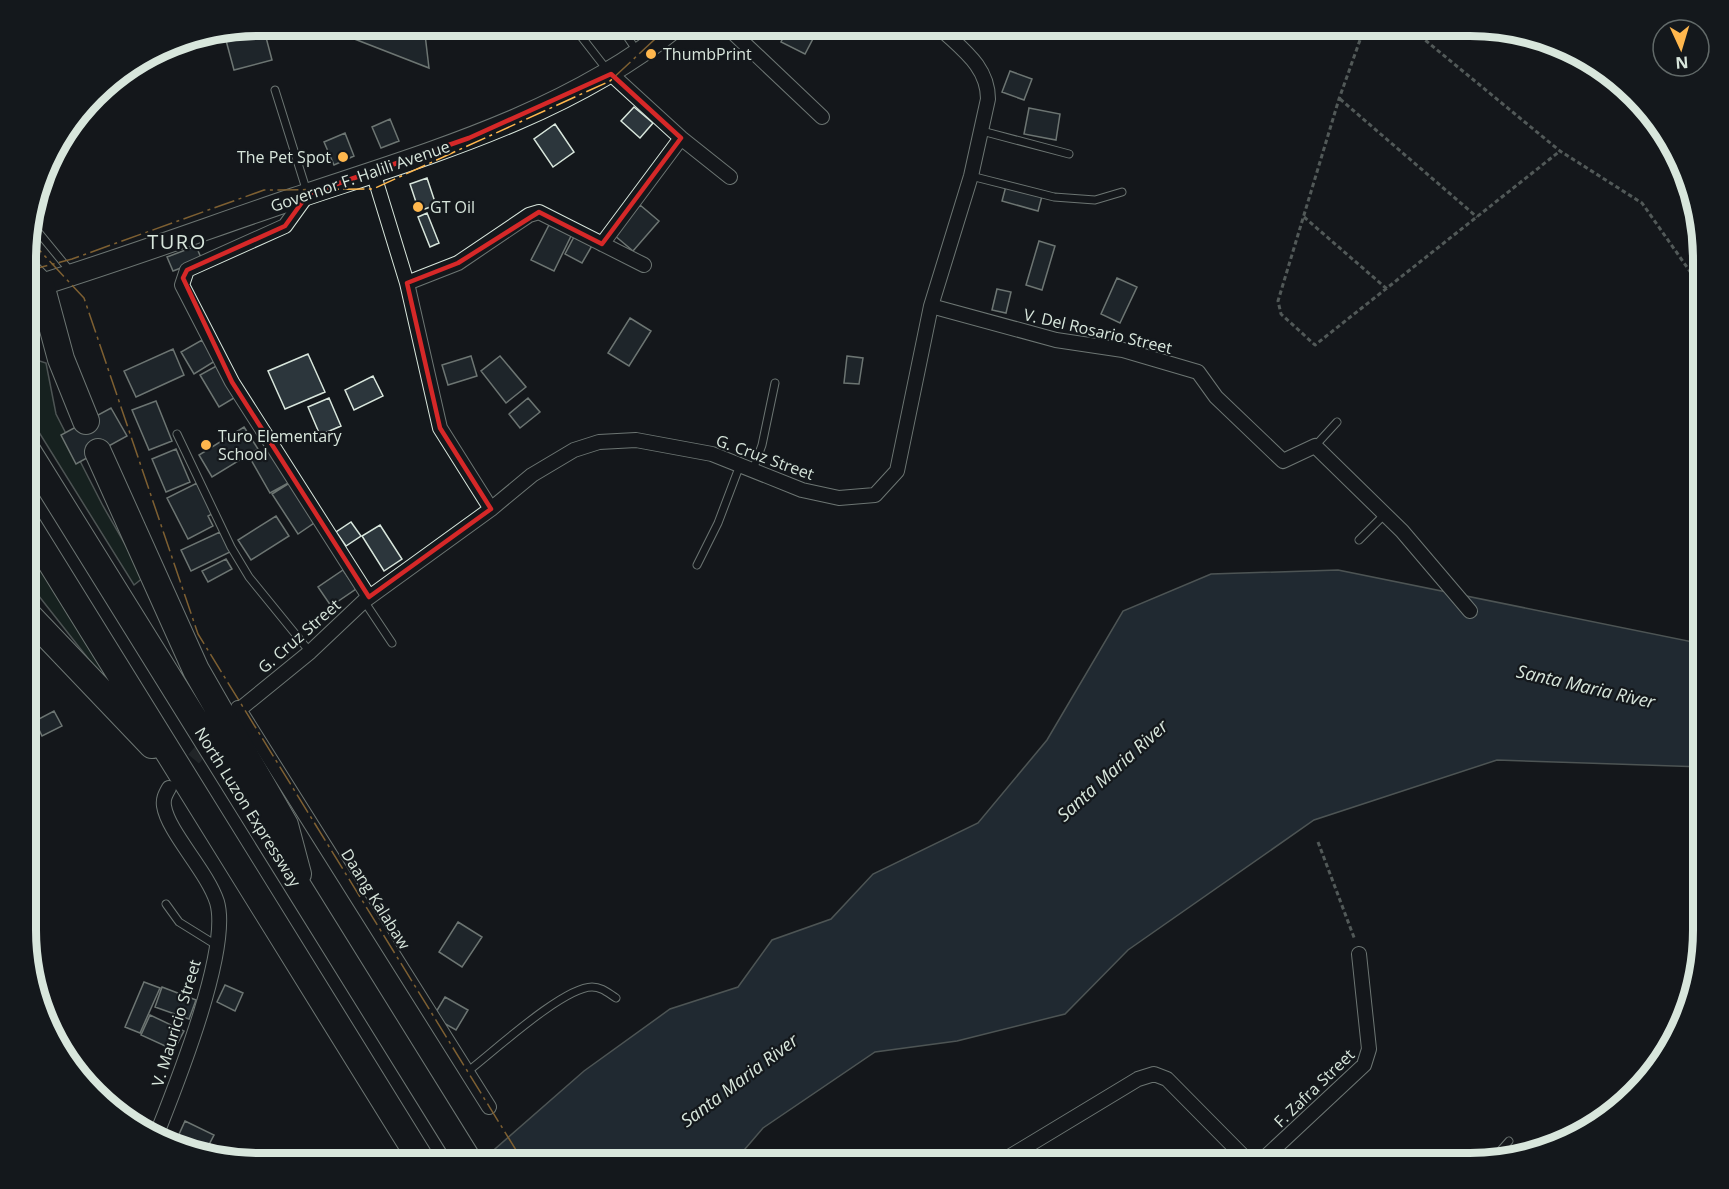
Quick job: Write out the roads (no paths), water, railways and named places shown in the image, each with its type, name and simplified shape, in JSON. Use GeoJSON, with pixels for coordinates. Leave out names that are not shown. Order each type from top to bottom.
{"type":"FeatureCollection","features":[{"type":"Feature","properties":{"kind":"highway"},"geometry":{"type":"LineString","coordinates":[[36,298],[86,421]]}},
{"type":"Feature","properties":{"kind":"highway"},"geometry":{"type":"LineString","coordinates":[[98,452],[196,670],[285,825],[305,900]]}},
{"type":"Feature","properties":{"kind":"highway","name":"North Luzon Expressway"},"geometry":{"type":"LineString","coordinates":[[36,465],[305,900],[465,1153]]}},
{"type":"Feature","properties":{"kind":"highway"},"geometry":{"type":"LineString","coordinates":[[36,540],[176,783],[417,1153]]}},
{"type":"Feature","properties":{"kind":"highway"},"geometry":{"type":"LineString","coordinates":[[36,624],[176,783]]}},
{"type":"Feature","properties":{"kind":"main road","name":"Governor F. Halili Avenue"},"geometry":{"type":"LineString","coordinates":[[36,285],[373,172],[549,105],[610,74],[663,36]]}},
{"type":"Feature","properties":{"kind":"street"},"geometry":{"type":"LineString","coordinates":[[737,36],[822,117]]}},
{"type":"Feature","properties":{"kind":"street","name":"G. Cruz Street"},"geometry":{"type":"LineString","coordinates":[[234,713],[310,652],[366,599],[491,509],[532,475],[574,450],[599,442],[636,440],[712,454],[802,490],[839,498],[875,495],[897,471],[931,306],[971,176],[982,130],[988,86],[982,68],[948,36]]}},
{"type":"Feature","properties":{"kind":"street"},"geometry":{"type":"LineString","coordinates":[[610,74],[681,138],[730,177]]}},
{"type":"Feature","properties":{"kind":"street"},"geometry":{"type":"LineString","coordinates":[[602,244],[681,138]]}},
{"type":"Feature","properties":{"kind":"street"},"geometry":{"type":"LineString","coordinates":[[373,172],[407,283],[440,428],[491,509]]}},
{"type":"Feature","properties":{"kind":"street"},"geometry":{"type":"LineString","coordinates":[[308,194],[285,226],[187,270],[182,285],[232,382],[366,599]]}},
{"type":"Feature","properties":{"kind":"street"},"geometry":{"type":"LineString","coordinates":[[407,283],[458,262],[529,214],[539,212],[644,265]]}},
{"type":"Feature","properties":{"kind":"street","name":"V. Del Rosario Street"},"geometry":{"type":"LineString","coordinates":[[931,306],[1056,340],[1123,350],[1198,372],[1216,397],[1283,461],[1316,446]]}},
{"type":"Feature","properties":{"kind":"street"},"geometry":{"type":"LineString","coordinates":[[1316,446],[1402,531],[1470,611]]}},
{"type":"Feature","properties":{"kind":"street","name":"Daang Kalabaw"},"geometry":{"type":"LineString","coordinates":[[234,713],[489,1107]]}},
{"type":"Feature","properties":{"kind":"street","name":"V. Mauricio Street"},"geometry":{"type":"LineString","coordinates":[[159,1129],[181,1072],[207,990],[216,945],[217,904],[199,865],[168,816],[164,797],[176,783]]}},
{"type":"Feature","properties":{"kind":"street","name":"F. Zafra Street"},"geometry":{"type":"LineString","coordinates":[[1270,1153],[1364,1065],[1368,1058],[1359,954]]}},
{"type":"Feature","properties":{"kind":"street"},"geometry":{"type":"LineString","coordinates":[[1019,1152],[1138,1079],[1154,1074],[1167,1078],[1240,1153]]}},
{"type":"Feature","properties":{"kind":"lane"},"geometry":{"type":"LineString","coordinates":[[581,36],[610,74]]}},
{"type":"Feature","properties":{"kind":"lane"},"geometry":{"type":"LineString","coordinates":[[627,36],[639,55]]}},
{"type":"Feature","properties":{"kind":"lane"},"geometry":{"type":"LineString","coordinates":[[275,90],[308,194]]}},
{"type":"Feature","properties":{"kind":"lane"},"geometry":{"type":"LineString","coordinates":[[982,130],[1069,154]]}},
{"type":"Feature","properties":{"kind":"lane"},"geometry":{"type":"LineString","coordinates":[[971,176],[1054,197],[1095,200],[1122,192]]}},
{"type":"Feature","properties":{"kind":"lane"},"geometry":{"type":"LineString","coordinates":[[38,232],[72,274]]}},
{"type":"Feature","properties":{"kind":"lane"},"geometry":{"type":"LineString","coordinates":[[697,565],[747,467],[762,445],[775,383]]}},
{"type":"Feature","properties":{"kind":"lane"},"geometry":{"type":"LineString","coordinates":[[1316,446],[1337,422]]}},
{"type":"Feature","properties":{"kind":"lane"},"geometry":{"type":"LineString","coordinates":[[177,434],[249,577],[310,652]]}},
{"type":"Feature","properties":{"kind":"lane"},"geometry":{"type":"LineString","coordinates":[[1359,540],[1384,515]]}},
{"type":"Feature","properties":{"kind":"lane"},"geometry":{"type":"LineString","coordinates":[[366,599],[392,643]]}},
{"type":"Feature","properties":{"kind":"lane"},"geometry":{"type":"LineString","coordinates":[[166,904],[179,922],[216,945]]}},
{"type":"Feature","properties":{"kind":"lane"},"geometry":{"type":"LineString","coordinates":[[467,1073],[557,1001],[577,990],[590,986],[601,988],[616,998]]}},
{"type":"Feature","properties":{"kind":"lane"},"geometry":{"type":"LineString","coordinates":[[1500,1151],[1509,1141]]}},
{"type":"Feature","properties":{"kind":"water","name":"Santa Maria River"},"geometry":{"type":"Polygon","coordinates":[[[1338,570],[1693,642],[1693,767],[1497,760],[1314,820],[1128,950],[1065,1014],[957,1041],[875,1052],[763,1128],[742,1153],[490,1153],[584,1071],[670,1009],[738,987],[772,940],[831,919],[873,874],[978,823],[1047,740],[1123,611],[1211,574],[1338,570]]]}},
{"type":"Feature","properties":{"kind":"tunnel"},"geometry":{"type":"LineString","coordinates":[[180,775],[210,740]]}},
{"type":"Feature","properties":{"kind":"place","name":"ThumbPrint"},"geometry":{"type":"Point","coordinates":[651,54]}},
{"type":"Feature","properties":{"kind":"place","name":"The Pet Spot"},"geometry":{"type":"Point","coordinates":[343,157]}},
{"type":"Feature","properties":{"kind":"place","name":"GT Oil"},"geometry":{"type":"Point","coordinates":[418,207]}},
{"type":"Feature","properties":{"kind":"place","name":"Turo Elementary School"},"geometry":{"type":"Point","coordinates":[206,445]}},
{"type":"Feature","properties":{"kind":"district","name":"TURO"},"geometry":{"type":"Point","coordinates":[177,241]}}]}
